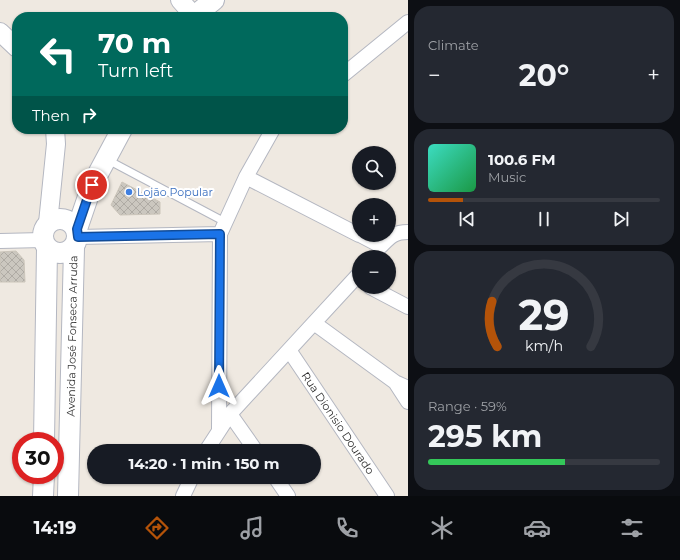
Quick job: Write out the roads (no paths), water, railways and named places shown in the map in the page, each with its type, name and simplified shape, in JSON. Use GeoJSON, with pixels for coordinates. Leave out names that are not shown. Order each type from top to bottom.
{"type":"FeatureCollection","features":[{"type":"Feature","properties":{"kind":"main road"},"geometry":{"type":"LineString","coordinates":[[200,12],[214,0]]}},
{"type":"Feature","properties":{"kind":"main road"},"geometry":{"type":"LineString","coordinates":[[44,432],[49,233],[92,185],[119,134]]}},
{"type":"Feature","properties":{"kind":"main road","name":"Avenida José Fonseca Arruda"},"geometry":{"type":"LineString","coordinates":[[68,496],[76,238],[92,185]]}},
{"type":"Feature","properties":{"kind":"main road"},"geometry":{"type":"LineString","coordinates":[[65,219],[72,223],[76,238],[68,252],[60,254],[53,253],[49,233],[65,219]]}},
{"type":"Feature","properties":{"kind":"main road"},"geometry":{"type":"LineString","coordinates":[[43,496],[44,484]]}},
{"type":"Feature","properties":{"kind":"street"},"geometry":{"type":"LineString","coordinates":[[180,0],[190,12]]}},
{"type":"Feature","properties":{"kind":"street"},"geometry":{"type":"LineString","coordinates":[[348,71],[408,22]]}},
{"type":"Feature","properties":{"kind":"street"},"geometry":{"type":"LineString","coordinates":[[0,32],[12,43]]}},
{"type":"Feature","properties":{"kind":"street"},"geometry":{"type":"LineString","coordinates":[[0,241],[49,233],[56,144],[55,134]]}},
{"type":"Feature","properties":{"kind":"street"},"geometry":{"type":"LineString","coordinates":[[219,431],[223,228],[246,177],[270,134]]}},
{"type":"Feature","properties":{"kind":"street"},"geometry":{"type":"LineString","coordinates":[[246,177],[352,231]]}},
{"type":"Feature","properties":{"kind":"street"},"geometry":{"type":"LineString","coordinates":[[76,238],[223,228]]}},
{"type":"Feature","properties":{"kind":"street"},"geometry":{"type":"LineString","coordinates":[[379,250],[391,236],[402,232],[408,232]]}},
{"type":"Feature","properties":{"kind":"street"},"geometry":{"type":"LineString","coordinates":[[366,242],[375,250]]}},
{"type":"Feature","properties":{"kind":"street"},"geometry":{"type":"LineString","coordinates":[[211,444],[230,414],[352,284]]}},
{"type":"Feature","properties":{"kind":"street"},"geometry":{"type":"LineString","coordinates":[[383,294],[408,307]]}},
{"type":"Feature","properties":{"kind":"street"},"geometry":{"type":"LineString","coordinates":[[314,323],[395,382],[408,388]]}},
{"type":"Feature","properties":{"kind":"street","name":"Rua Dionisio Dourado"},"geometry":{"type":"LineString","coordinates":[[289,350],[387,496]]}},
{"type":"Feature","properties":{"kind":"street"},"geometry":{"type":"LineString","coordinates":[[395,382],[408,402]]}},
{"type":"Feature","properties":{"kind":"street"},"geometry":{"type":"LineString","coordinates":[[230,414],[251,444]]}},
{"type":"Feature","properties":{"kind":"street"},"geometry":{"type":"LineString","coordinates":[[183,496],[189,484]]}},
{"type":"Feature","properties":{"kind":"street"},"geometry":{"type":"LineString","coordinates":[[279,484],[288,496]]}},
{"type":"Feature","properties":{"kind":"lane"},"geometry":{"type":"LineString","coordinates":[[106,159],[223,228]]}},
{"type":"Feature","properties":{"kind":"place","name":"Lojão Popular"},"geometry":{"type":"Point","coordinates":[129,192]}}]}
